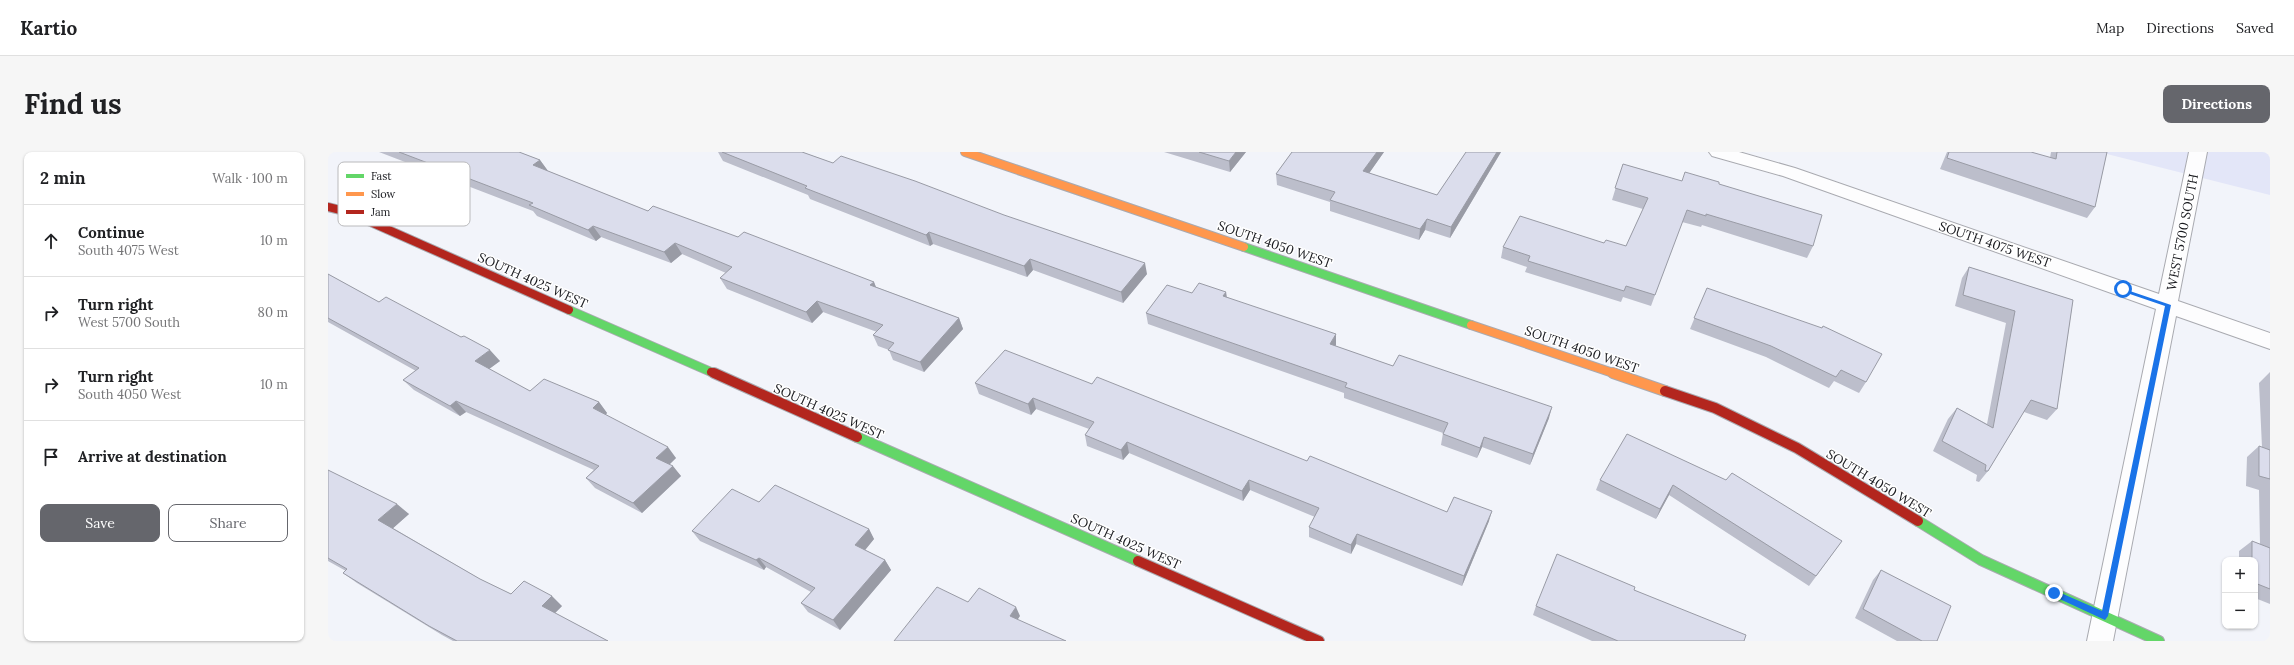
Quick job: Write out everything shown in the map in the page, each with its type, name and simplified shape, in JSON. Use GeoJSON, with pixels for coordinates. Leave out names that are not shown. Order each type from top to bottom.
{"type":"FeatureCollection","features":[{"type":"Feature","properties":{"kind":"street","name":"SOUTH 4050 WEST"},"geometry":{"type":"LineString","coordinates":[[965,152],[1715,408],[1797,448],[1981,560],[2159,641]]}},
{"type":"Feature","properties":{"kind":"street","name":"SOUTH 4075 WEST"},"geometry":{"type":"LineString","coordinates":[[1718,152],[1789,172],[2270,341]]}},
{"type":"Feature","properties":{"kind":"street","name":"WEST 5700 SOUTH"},"geometry":{"type":"LineString","coordinates":[[2100,641],[2198,152]]}},
{"type":"Feature","properties":{"kind":"street","name":"SOUTH 4025 WEST"},"geometry":{"type":"LineString","coordinates":[[328,207],[338,210]]}},
{"type":"Feature","properties":{"kind":"street","name":"SOUTH 4025 WEST"},"geometry":{"type":"LineString","coordinates":[[380,226],[1319,641]]}},
{"type":"Feature","properties":{"kind":"shaded area"},"geometry":{"type":"Polygon","coordinates":[[[2099,152],[2270,152],[2270,195],[2099,152]]]}},
{"type":"Feature","properties":{"kind":"building"},"geometry":{"type":"Polygon","coordinates":[[[399,152],[519,152],[540,160],[533,165],[648,211],[653,206],[738,237],[744,232],[874,282],[870,285],[959,318],[920,362],[888,350],[894,343],[873,335],[883,325],[817,301],[806,312],[720,278],[732,267],[675,243],[664,252],[593,226],[588,230],[529,205],[533,203],[470,179],[470,162],[425,162],[399,152]]]}},
{"type":"Feature","properties":{"kind":"building"},"geometry":{"type":"Polygon","coordinates":[[[722,152],[802,152],[833,163],[841,156],[915,181],[1004,215],[1145,263],[1121,292],[1030,259],[1024,266],[929,232],[926,235],[805,188],[807,186],[722,152]]]}},
{"type":"Feature","properties":{"kind":"building"},"geometry":{"type":"Polygon","coordinates":[[[1199,152],[1236,152],[1229,161],[1199,152]]]}},
{"type":"Feature","properties":{"kind":"building"},"geometry":{"type":"Polygon","coordinates":[[[1292,152],[1377,152],[1363,171],[1437,195],[1466,152],[1497,152],[1451,227],[1427,219],[1420,229],[1330,200],[1335,192],[1276,174],[1292,152]]]}},
{"type":"Feature","properties":{"kind":"building"},"geometry":{"type":"Polygon","coordinates":[[[1949,152],[2031,152],[2056,159],[2057,152],[2107,152],[2095,207],[1947,158],[1949,152]]]}},
{"type":"Feature","properties":{"kind":"building"},"geometry":{"type":"Polygon","coordinates":[[[1623,164],[1682,181],[1685,172],[1719,182],[1719,184],[1822,215],[1813,246],[1706,214],[1706,216],[1687,210],[1655,295],[1626,286],[1624,291],[1528,261],[1530,256],[1503,247],[1520,216],[1604,243],[1606,240],[1626,246],[1648,198],[1615,188],[1623,164]]]}},
{"type":"Feature","properties":{"kind":"building"},"geometry":{"type":"Polygon","coordinates":[[[1969,267],[2073,300],[2057,409],[2031,400],[1988,471],[1985,471],[1986,465],[1942,441],[1957,408],[1993,428],[2015,311],[1963,295],[1969,267]]]}},
{"type":"Feature","properties":{"kind":"building"},"geometry":{"type":"Polygon","coordinates":[[[328,274],[379,302],[386,297],[461,337],[464,336],[490,350],[475,361],[530,391],[544,379],[599,402],[593,408],[668,447],[656,458],[673,466],[633,503],[586,478],[599,466],[456,401],[450,406],[403,380],[419,368],[328,318],[328,274]]]}},
{"type":"Feature","properties":{"kind":"building"},"geometry":{"type":"Polygon","coordinates":[[[1199,283],[1226,292],[1223,296],[1336,334],[1330,344],[1393,366],[1399,355],[1552,407],[1533,454],[1484,437],[1480,448],[1443,434],[1448,423],[1345,387],[1347,383],[1146,313],[1167,285],[1192,293],[1199,283]]]}},
{"type":"Feature","properties":{"kind":"building"},"geometry":{"type":"Polygon","coordinates":[[[1707,288],[1822,328],[1823,326],[1882,354],[1866,382],[1841,370],[1836,377],[1771,346],[1694,318],[1707,288]]]}},
{"type":"Feature","properties":{"kind":"building"},"geometry":{"type":"Polygon","coordinates":[[[1005,350],[1092,384],[1097,377],[1307,461],[1310,456],[1447,512],[1454,497],[1492,511],[1464,576],[1357,534],[1351,545],[1309,527],[1319,508],[1249,480],[1242,491],[1127,442],[1121,450],[1085,435],[1094,422],[1033,398],[1028,404],[975,383],[1005,350]]]}},
{"type":"Feature","properties":{"kind":"building"},"geometry":{"type":"Polygon","coordinates":[[[1627,434],[1726,480],[1732,473],[1842,541],[1816,576],[1673,485],[1660,509],[1600,480],[1627,434]]]}},
{"type":"Feature","properties":{"kind":"building"},"geometry":{"type":"Polygon","coordinates":[[[2259,446],[2270,450],[2270,479],[2259,476],[2259,446]]]}},
{"type":"Feature","properties":{"kind":"building"},"geometry":{"type":"Polygon","coordinates":[[[328,470],[397,504],[378,520],[480,579],[511,594],[524,581],[552,596],[542,606],[608,641],[457,641],[429,626],[343,573],[347,569],[328,558],[328,470]]]}},
{"type":"Feature","properties":{"kind":"building"},"geometry":{"type":"Polygon","coordinates":[[[775,485],[869,529],[855,545],[885,560],[833,620],[801,603],[815,588],[759,558],[756,560],[692,531],[732,489],[759,502],[775,485]]]}},
{"type":"Feature","properties":{"kind":"building"},"geometry":{"type":"Polygon","coordinates":[[[2252,541],[2270,548],[2270,589],[2258,584],[2258,557],[2252,557],[2252,541]]]}},
{"type":"Feature","properties":{"kind":"building"},"geometry":{"type":"Polygon","coordinates":[[[1557,554],[1635,587],[1634,590],[1746,635],[1744,641],[1618,641],[1536,606],[1557,554]]]}},
{"type":"Feature","properties":{"kind":"building"},"geometry":{"type":"Polygon","coordinates":[[[1881,570],[1951,606],[1937,641],[1922,641],[1863,609],[1881,570]]]}},
{"type":"Feature","properties":{"kind":"building"},"geometry":{"type":"Polygon","coordinates":[[[937,587],[968,602],[979,588],[1016,607],[1010,616],[1066,641],[894,641],[937,587]]]}},
{"type":"Feature","properties":{"kind":"traffic: fast"},"geometry":{"type":"LineString","coordinates":[[1244,247],[1471,325]]}},
{"type":"Feature","properties":{"kind":"traffic: fast"},"geometry":{"type":"LineString","coordinates":[[569,310],[711,372]]}},
{"type":"Feature","properties":{"kind":"traffic: fast"},"geometry":{"type":"LineString","coordinates":[[857,437],[1138,561]]}},
{"type":"Feature","properties":{"kind":"traffic: fast"},"geometry":{"type":"LineString","coordinates":[[1918,521],[1981,560],[2159,641]]}},
{"type":"Feature","properties":{"kind":"traffic: slow"},"geometry":{"type":"LineString","coordinates":[[965,152],[1244,247]]}},
{"type":"Feature","properties":{"kind":"traffic: slow"},"geometry":{"type":"LineString","coordinates":[[1471,325],[1665,391]]}},
{"type":"Feature","properties":{"kind":"traffic: jam"},"geometry":{"type":"LineString","coordinates":[[328,207],[338,210]]}},
{"type":"Feature","properties":{"kind":"traffic: jam"},"geometry":{"type":"LineString","coordinates":[[380,226],[569,310]]}},
{"type":"Feature","properties":{"kind":"traffic: jam"},"geometry":{"type":"LineString","coordinates":[[711,372],[857,437]]}},
{"type":"Feature","properties":{"kind":"traffic: jam"},"geometry":{"type":"LineString","coordinates":[[1665,391],[1715,408],[1797,448],[1918,521]]}},
{"type":"Feature","properties":{"kind":"traffic: jam"},"geometry":{"type":"LineString","coordinates":[[1138,561],[1319,641]]}},
{"type":"Feature","properties":{"kind":"route"},"geometry":{"type":"LineString","coordinates":[[2054,593],[2105,616],[2168,305],[2123,289]]}}]}
